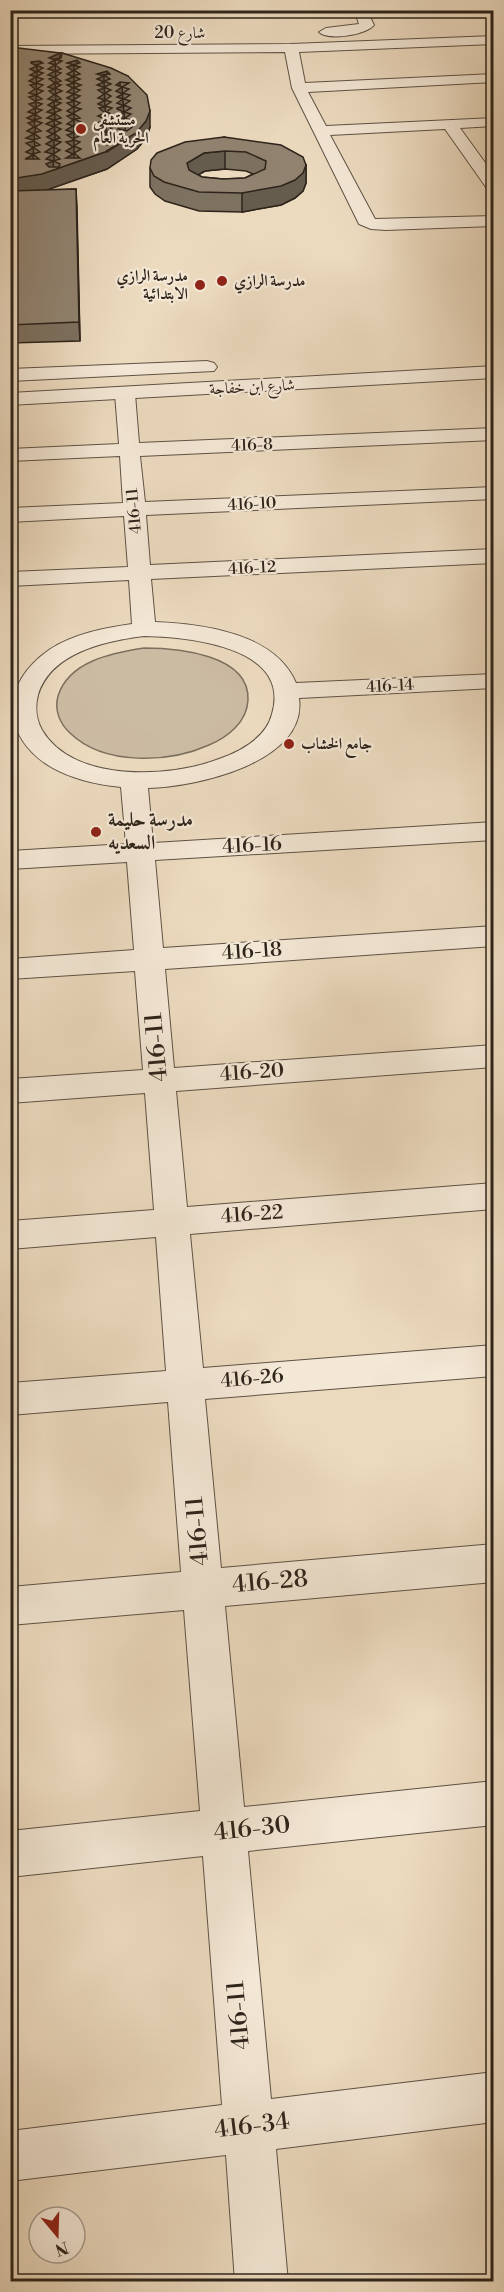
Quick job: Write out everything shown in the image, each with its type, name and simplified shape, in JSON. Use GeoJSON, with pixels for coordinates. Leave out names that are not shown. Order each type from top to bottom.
{"type":"FeatureCollection","features":[{"type":"Feature","properties":{"kind":"street"},"geometry":{"type":"LineString","coordinates":[[315,32],[363,28],[367,25],[363,15],[372,13],[445,10]]}},
{"type":"Feature","properties":{"kind":"street","name":"شارع 20"},"geometry":{"type":"LineString","coordinates":[[10,50],[28,46],[494,32]]}},
{"type":"Feature","properties":{"kind":"street","name":"شارع 20"},"geometry":{"type":"LineString","coordinates":[[10,42],[28,46],[291,48],[494,40]]}},
{"type":"Feature","properties":{"kind":"street"},"geometry":{"type":"LineString","coordinates":[[291,48],[299,88],[365,220],[371,224],[494,221]]}},
{"type":"Feature","properties":{"kind":"street"},"geometry":{"type":"LineString","coordinates":[[299,88],[494,78]]}},
{"type":"Feature","properties":{"kind":"street"},"geometry":{"type":"LineString","coordinates":[[320,131],[494,122]]}},
{"type":"Feature","properties":{"kind":"street"},"geometry":{"type":"LineString","coordinates":[[449,124],[494,187]]}},
{"type":"Feature","properties":{"kind":"street"},"geometry":{"type":"LineString","coordinates":[[370,360],[494,355]]}},
{"type":"Feature","properties":{"kind":"street","name":"شارع ابن خفاجة"},"geometry":{"type":"LineString","coordinates":[[10,375],[226,366]]}},
{"type":"Feature","properties":{"kind":"street","name":"شارع ابن خفاجة"},"geometry":{"type":"LineString","coordinates":[[10,399],[494,372]]}},
{"type":"Feature","properties":{"kind":"street","name":"416-11"},"geometry":{"type":"LineString","coordinates":[[125,394],[144,629]]}},
{"type":"Feature","properties":{"kind":"street","name":"416-8"},"geometry":{"type":"LineString","coordinates":[[10,455],[494,434]]}},
{"type":"Feature","properties":{"kind":"street","name":"416-10"},"geometry":{"type":"LineString","coordinates":[[10,515],[494,493]]}},
{"type":"Feature","properties":{"kind":"street","name":"416-12"},"geometry":{"type":"LineString","coordinates":[[10,579],[494,556]]}},
{"type":"Feature","properties":{"kind":"street"},"geometry":{"type":"LineString","coordinates":[[144,629],[183,629],[221,636],[252,650],[275,669],[287,691],[286,714],[274,736],[250,756],[216,771],[176,779],[134,780],[97,775],[64,763],[40,746],[26,726],[16,705],[29,682],[47,662],[74,646],[107,634],[144,629]]}},
{"type":"Feature","properties":{"kind":"street","name":"416-14"},"geometry":{"type":"LineString","coordinates":[[287,691],[494,681]]}},
{"type":"Feature","properties":{"kind":"street","name":"416-11"},"geometry":{"type":"LineString","coordinates":[[134,780],[262,2282]]}},
{"type":"Feature","properties":{"kind":"street","name":"416-16"},"geometry":{"type":"LineString","coordinates":[[10,860],[494,831]]}},
{"type":"Feature","properties":{"kind":"street","name":"416-18"},"geometry":{"type":"LineString","coordinates":[[10,969],[494,936]]}},
{"type":"Feature","properties":{"kind":"street","name":"416-20"},"geometry":{"type":"LineString","coordinates":[[10,1091],[494,1056]]}},
{"type":"Feature","properties":{"kind":"street","name":"416-22"},"geometry":{"type":"LineString","coordinates":[[10,1234],[494,1196]]}},
{"type":"Feature","properties":{"kind":"street","name":"416-26"},"geometry":{"type":"LineString","coordinates":[[10,1399],[494,1360]]}},
{"type":"Feature","properties":{"kind":"street","name":"416-28"},"geometry":{"type":"LineString","coordinates":[[10,1606],[494,1563]]}},
{"type":"Feature","properties":{"kind":"street","name":"416-30"},"geometry":{"type":"LineString","coordinates":[[10,1854],[494,1803]]}},
{"type":"Feature","properties":{"kind":"street","name":"416-34"},"geometry":{"type":"LineString","coordinates":[[10,2156],[494,2097]]}},
{"type":"Feature","properties":{"kind":"shaded area"},"geometry":{"type":"Polygon","coordinates":[[[144,648],[191,652],[224,663],[237,672],[245,685],[248,700],[240,722],[223,738],[209,745],[193,751],[156,758],[118,756],[100,751],[84,744],[70,733],[61,721],[57,706],[58,696],[72,674],[106,656],[144,648]]]}},
{"type":"Feature","properties":{"kind":"building","name":"مستشفى الحرية العام"},"geometry":{"type":"Polygon","coordinates":[[[10,47],[60,53],[49,58],[55,60],[49,63],[55,65],[62,61],[55,59],[61,58],[62,53],[111,68],[128,76],[147,95],[150,111],[146,121],[136,133],[105,152],[42,174],[10,179],[10,47]],[[77,60],[67,63],[74,65],[80,63],[77,60]],[[40,61],[31,62],[37,66],[30,69],[36,72],[30,75],[36,77],[43,73],[37,71],[43,68],[36,65],[43,63],[40,61]],[[55,65],[48,69],[55,71],[61,69],[55,65]],[[74,65],[67,67],[73,71],[67,74],[73,77],[66,80],[74,83],[67,85],[73,88],[67,92],[74,94],[80,90],[74,88],[81,85],[73,82],[80,79],[73,76],[80,74],[74,70],[80,67],[74,65]],[[55,71],[48,75],[55,77],[61,73],[55,71]],[[107,71],[97,74],[104,76],[97,79],[104,82],[97,85],[105,88],[98,90],[104,94],[98,98],[105,100],[111,96],[105,93],[111,90],[104,87],[111,84],[104,81],[110,79],[104,75],[110,74],[107,71]],[[36,77],[29,81],[36,84],[30,85],[35,89],[29,93],[36,95],[43,91],[37,89],[43,85],[36,83],[43,79],[36,77]],[[55,77],[49,79],[55,83],[61,81],[55,77]],[[120,82],[116,85],[122,87],[129,83],[120,82]],[[55,83],[48,87],[54,89],[49,91],[54,95],[48,99],[54,101],[61,99],[55,94],[62,91],[55,88],[61,85],[55,83]],[[122,87],[116,91],[123,94],[117,97],[123,99],[117,103],[124,106],[117,109],[124,112],[131,108],[124,105],[130,101],[124,99],[130,95],[123,93],[129,89],[122,87]],[[74,94],[67,98],[74,101],[67,103],[73,107],[67,111],[73,114],[67,116],[73,120],[67,124],[73,126],[66,130],[74,133],[67,135],[73,139],[81,135],[73,132],[81,128],[74,126],[81,122],[74,119],[80,118],[73,113],[81,109],[74,107],[80,103],[73,100],[80,96],[74,94]],[[36,95],[29,97],[35,101],[42,99],[36,95]],[[105,100],[98,104],[105,107],[99,108],[105,113],[98,116],[105,119],[98,123],[106,126],[99,128],[105,132],[99,136],[106,139],[113,134],[106,132],[112,128],[105,125],[113,121],[106,118],[112,114],[106,112],[112,108],[105,106],[111,102],[105,100]],[[55,101],[48,105],[54,108],[47,112],[54,114],[47,118],[54,120],[61,118],[54,113],[61,110],[54,107],[61,103],[55,101]],[[36,102],[29,104],[35,108],[42,104],[36,102]],[[35,108],[28,112],[35,114],[42,110],[35,108]],[[124,112],[117,116],[124,119],[118,123],[124,125],[132,121],[125,118],[131,114],[124,112]],[[35,114],[27,118],[34,121],[28,123],[34,127],[27,131],[34,134],[26,138],[33,140],[40,138],[34,133],[41,131],[35,127],[42,123],[34,120],[41,118],[35,114]],[[54,120],[46,124],[54,127],[47,131],[53,134],[47,137],[53,140],[46,144],[53,147],[61,142],[54,140],[60,138],[54,133],[61,129],[54,126],[61,123],[54,120]],[[125,125],[118,129],[127,131],[132,127],[125,125]],[[106,139],[99,143],[108,145],[113,141],[106,139]],[[74,140],[66,142],[73,147],[66,151],[73,154],[66,158],[80,158],[74,153],[81,149],[74,146],[80,142],[74,140]],[[34,141],[26,143],[33,148],[26,152],[33,155],[25,159],[39,159],[33,154],[40,152],[33,147],[40,145],[34,141]],[[53,147],[45,152],[53,154],[60,150],[53,147]],[[53,154],[46,159],[53,161],[60,159],[53,154]],[[53,161],[46,164],[49,167],[59,167],[60,164],[53,161]]]}},
{"type":"Feature","properties":{"kind":"building"},"geometry":{"type":"Polygon","coordinates":[[[224,137],[281,145],[303,157],[306,165],[303,173],[295,180],[281,186],[242,193],[199,192],[164,182],[154,176],[150,168],[151,160],[157,153],[185,142],[224,137]],[[246,152],[204,153],[187,163],[189,170],[202,177],[223,179],[245,178],[265,169],[266,161],[246,152]]]}},
{"type":"Feature","properties":{"kind":"building"},"geometry":{"type":"Polygon","coordinates":[[[76,189],[79,322],[10,325],[10,191],[76,189]]]}},
{"type":"Feature","properties":{"kind":"place","name":"مستشفى الحرية العام"},"geometry":{"type":"Point","coordinates":[81,129]}},
{"type":"Feature","properties":{"kind":"place","name":"مدرسة الرازي"},"geometry":{"type":"Point","coordinates":[222,281]}},
{"type":"Feature","properties":{"kind":"place","name":"مدرسة الرازي الابتدائية"},"geometry":{"type":"Point","coordinates":[200,285]}},
{"type":"Feature","properties":{"kind":"place","name":"جامع الخشاب"},"geometry":{"type":"Point","coordinates":[289,744]}},
{"type":"Feature","properties":{"kind":"place","name":"مدرسة حليمة السعديه"},"geometry":{"type":"Point","coordinates":[96,832]}}]}
